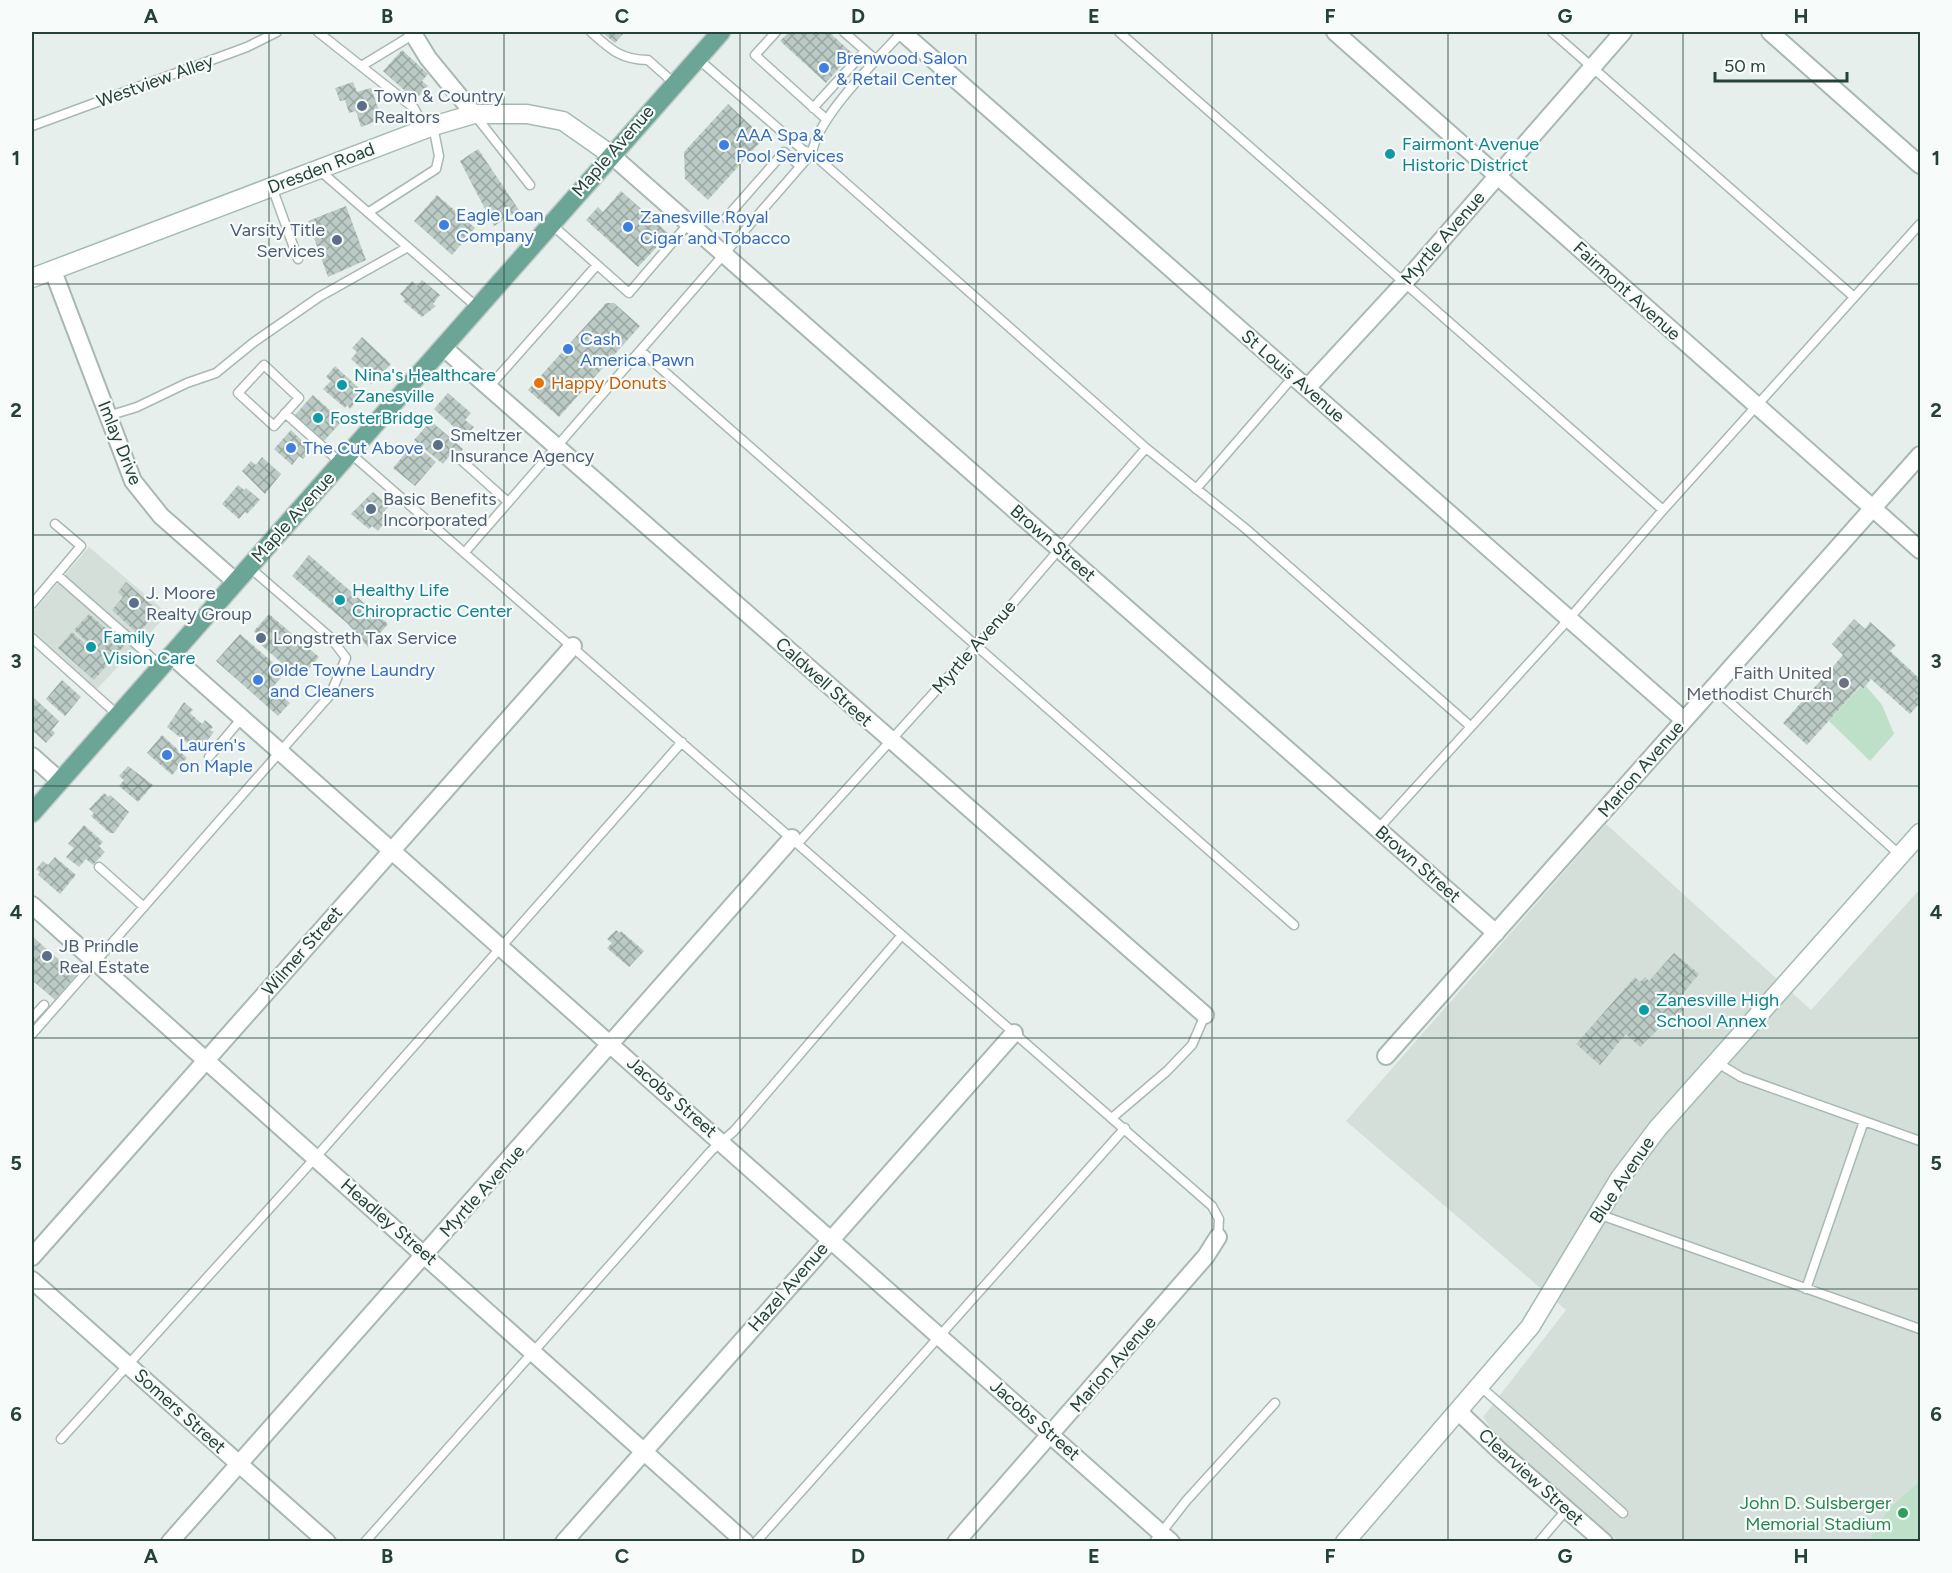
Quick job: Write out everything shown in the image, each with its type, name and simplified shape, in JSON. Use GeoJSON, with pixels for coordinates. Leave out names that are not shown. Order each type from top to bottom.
{"type":"FeatureCollection","features":[{"type":"Feature","properties":{"kind":"main road","name":"Maple Avenue"},"geometry":{"type":"LineString","coordinates":[[32,813],[444,348],[610,154],[721,32]]}},
{"type":"Feature","properties":{"kind":"street","name":"St Louis Avenue"},"geometry":{"type":"LineString","coordinates":[[902,32],[1684,720]]}},
{"type":"Feature","properties":{"kind":"street","name":"Fairmont Avenue"},"geometry":{"type":"LineString","coordinates":[[1335,32],[1920,549]]}},
{"type":"Feature","properties":{"kind":"street","name":"Myrtle Avenue"},"geometry":{"type":"LineString","coordinates":[[1307,388],[1405,282],[1623,32]]}},
{"type":"Feature","properties":{"kind":"street"},"geometry":{"type":"LineString","coordinates":[[1770,32],[1920,165]]}},
{"type":"Feature","properties":{"kind":"street"},"geometry":{"type":"LineString","coordinates":[[413,33],[428,58],[474,114]]}},
{"type":"Feature","properties":{"kind":"street","name":"Dresden Road"},"geometry":{"type":"LineString","coordinates":[[32,278],[318,169],[474,114],[527,114],[563,121],[610,154]]}},
{"type":"Feature","properties":{"kind":"street","name":"Brown Street"},"geometry":{"type":"LineString","coordinates":[[610,154],[1496,933]]}},
{"type":"Feature","properties":{"kind":"street","name":"Imlay Drive"},"geometry":{"type":"LineString","coordinates":[[53,271],[133,481],[146,500],[236,582]]}},
{"type":"Feature","properties":{"kind":"street","name":"Caldwell Street"},"geometry":{"type":"LineString","coordinates":[[444,348],[1205,1016]]}},
{"type":"Feature","properties":{"kind":"street","name":"Marion Avenue"},"geometry":{"type":"LineString","coordinates":[[1386,1056],[1920,455]]}},
{"type":"Feature","properties":{"kind":"street","name":"Wilmer Street"},"geometry":{"type":"LineString","coordinates":[[32,1257],[573,646]]}},
{"type":"Feature","properties":{"kind":"street","name":"Jacobs Street"},"geometry":{"type":"LineString","coordinates":[[166,660],[242,718],[281,752],[831,1238],[1162,1538]]}},
{"type":"Feature","properties":{"kind":"street"},"geometry":{"type":"LineString","coordinates":[[32,756],[60,781]]}},
{"type":"Feature","properties":{"kind":"street","name":"Blue Avenue"},"geometry":{"type":"LineString","coordinates":[[1345,1542],[1530,1327],[1620,1178],[1658,1128],[1920,833]]}},
{"type":"Feature","properties":{"kind":"street","name":"Myrtle Avenue"},"geometry":{"type":"LineString","coordinates":[[170,1542],[795,841]]}},
{"type":"Feature","properties":{"kind":"street","name":"Headley Street"},"geometry":{"type":"LineString","coordinates":[[32,905],[426,1254],[745,1542]]}},
{"type":"Feature","properties":{"kind":"street","name":"Hazel Avenue"},"geometry":{"type":"LineString","coordinates":[[564,1542],[1014,1033]]}},
{"type":"Feature","properties":{"kind":"street","name":"Marion Avenue"},"geometry":{"type":"LineString","coordinates":[[956,1542],[1206,1256],[1218,1237]]}},
{"type":"Feature","properties":{"kind":"street","name":"Somers Street"},"geometry":{"type":"LineString","coordinates":[[32,1280],[327,1542]]}},
{"type":"Feature","properties":{"kind":"street","name":"Clearview Street"},"geometry":{"type":"LineString","coordinates":[[1459,1412],[1604,1542]]}},
{"type":"Feature","properties":{"kind":"lane","name":"Westview Alley"},"geometry":{"type":"LineString","coordinates":[[32,126],[247,47],[277,32]]}},
{"type":"Feature","properties":{"kind":"lane"},"geometry":{"type":"LineString","coordinates":[[318,32],[363,65],[414,108],[429,128],[439,156],[436,170],[369,212]]}},
{"type":"Feature","properties":{"kind":"lane"},"geometry":{"type":"LineString","coordinates":[[591,32],[616,54],[630,60],[648,60],[674,83]]}},
{"type":"Feature","properties":{"kind":"lane"},"geometry":{"type":"LineString","coordinates":[[776,32],[755,55],[826,119]]}},
{"type":"Feature","properties":{"kind":"lane"},"geometry":{"type":"LineString","coordinates":[[844,32],[876,60]]}},
{"type":"Feature","properties":{"kind":"lane"},"geometry":{"type":"LineString","coordinates":[[465,552],[812,153],[814,141],[826,119],[902,32]]}},
{"type":"Feature","properties":{"kind":"lane"},"geometry":{"type":"LineString","coordinates":[[1119,32],[1663,510]]}},
{"type":"Feature","properties":{"kind":"lane"},"geometry":{"type":"LineString","coordinates":[[1552,32],[1854,297]]}},
{"type":"Feature","properties":{"kind":"lane"},"geometry":{"type":"LineString","coordinates":[[363,65],[413,33]]}},
{"type":"Feature","properties":{"kind":"lane"},"geometry":{"type":"LineString","coordinates":[[813,108],[865,51]]}},
{"type":"Feature","properties":{"kind":"lane"},"geometry":{"type":"LineString","coordinates":[[697,58],[803,150],[812,153],[1146,448],[1246,529],[1469,725]]}},
{"type":"Feature","properties":{"kind":"lane"},"geometry":{"type":"LineString","coordinates":[[474,114],[530,185]]}},
{"type":"Feature","properties":{"kind":"lane"},"geometry":{"type":"LineString","coordinates":[[726,218],[784,152],[800,166]]}},
{"type":"Feature","properties":{"kind":"lane"},"geometry":{"type":"LineString","coordinates":[[318,169],[478,308]]}},
{"type":"Feature","properties":{"kind":"lane"},"geometry":{"type":"LineString","coordinates":[[272,187],[298,259]]}},
{"type":"Feature","properties":{"kind":"lane"},"geometry":{"type":"LineString","coordinates":[[550,224],[629,293],[690,223]]}},
{"type":"Feature","properties":{"kind":"lane"},"geometry":{"type":"LineString","coordinates":[[1377,829],[1469,725],[1568,620],[1663,510],[1920,224]]}},
{"type":"Feature","properties":{"kind":"lane"},"geometry":{"type":"LineString","coordinates":[[108,416],[137,407],[187,383],[216,373],[254,342],[319,297],[408,247]]}},
{"type":"Feature","properties":{"kind":"lane"},"geometry":{"type":"LineString","coordinates":[[489,387],[597,265]]}},
{"type":"Feature","properties":{"kind":"lane"},"geometry":{"type":"LineString","coordinates":[[641,351],[978,644],[1294,925]]}},
{"type":"Feature","properties":{"kind":"lane"},"geometry":{"type":"LineString","coordinates":[[264,365],[299,398],[285,413],[274,426],[238,393],[264,365]]}},
{"type":"Feature","properties":{"kind":"lane"},"geometry":{"type":"LineString","coordinates":[[1196,489],[1293,377]]}},
{"type":"Feature","properties":{"kind":"lane"},"geometry":{"type":"LineString","coordinates":[[285,413],[465,552],[1125,1128],[1212,1206],[1219,1219],[1218,1237]]}},
{"type":"Feature","properties":{"kind":"lane","name":"Myrtle Avenue"},"geometry":{"type":"LineString","coordinates":[[795,841],[978,644],[1146,448]]}},
{"type":"Feature","properties":{"kind":"lane"},"geometry":{"type":"LineString","coordinates":[[460,459],[508,502]]}},
{"type":"Feature","properties":{"kind":"lane"},"geometry":{"type":"LineString","coordinates":[[32,604],[81,546],[55,524]]}},
{"type":"Feature","properties":{"kind":"lane"},"geometry":{"type":"LineString","coordinates":[[32,1034],[330,696],[346,658],[331,638],[249,567]]}},
{"type":"Feature","properties":{"kind":"lane"},"geometry":{"type":"LineString","coordinates":[[57,575],[166,660]]}},
{"type":"Feature","properties":{"kind":"lane"},"geometry":{"type":"LineString","coordinates":[[32,638],[118,715]]}},
{"type":"Feature","properties":{"kind":"lane"},"geometry":{"type":"LineString","coordinates":[[1714,688],[1900,856]]}},
{"type":"Feature","properties":{"kind":"lane"},"geometry":{"type":"LineString","coordinates":[[209,757],[242,718]]}},
{"type":"Feature","properties":{"kind":"lane"},"geometry":{"type":"LineString","coordinates":[[61,1439],[316,1157],[682,742]]}},
{"type":"Feature","properties":{"kind":"lane"},"geometry":{"type":"LineString","coordinates":[[99,867],[144,907]]}},
{"type":"Feature","properties":{"kind":"lane"},"geometry":{"type":"LineString","coordinates":[[365,1542],[722,1141],[734,1131],[902,935]]}},
{"type":"Feature","properties":{"kind":"lane"},"geometry":{"type":"LineString","coordinates":[[32,1018],[44,1005]]}},
{"type":"Feature","properties":{"kind":"lane"},"geometry":{"type":"LineString","coordinates":[[1113,1118],[1167,1071],[1192,1045],[1205,1016]]}},
{"type":"Feature","properties":{"kind":"lane"},"geometry":{"type":"LineString","coordinates":[[1716,1062],[1741,1077],[1920,1141]]}},
{"type":"Feature","properties":{"kind":"lane"},"geometry":{"type":"LineString","coordinates":[[1806,1289],[1864,1121]]}},
{"type":"Feature","properties":{"kind":"lane"},"geometry":{"type":"LineString","coordinates":[[756,1542],[1125,1128]]}},
{"type":"Feature","properties":{"kind":"lane"},"geometry":{"type":"LineString","coordinates":[[1597,1214],[1920,1329]]}},
{"type":"Feature","properties":{"kind":"lane"},"geometry":{"type":"LineString","coordinates":[[1480,1387],[1623,1513]]}},
{"type":"Feature","properties":{"kind":"lane"},"geometry":{"type":"LineString","coordinates":[[1162,1538],[1275,1403]]}},
{"type":"Feature","properties":{"kind":"lane"},"geometry":{"type":"LineString","coordinates":[[1539,1542],[1567,1509]]}},
{"type":"Feature","properties":{"kind":"shaded area"},"geometry":{"type":"Polygon","coordinates":[[[89,547],[168,614],[96,690],[32,633],[32,613],[89,547]]]}},
{"type":"Feature","properties":{"kind":"shaded area"},"geometry":{"type":"Polygon","coordinates":[[[1606,824],[1811,1010],[1920,889],[1920,1541],[1618,1541],[1501,1442],[1483,1417],[1566,1310],[1346,1121],[1606,824]]]}},
{"type":"Feature","properties":{"kind":"green space"},"geometry":{"type":"Polygon","coordinates":[[[1866,686],[1882,705],[1894,734],[1870,761],[1829,721],[1860,687],[1863,689],[1866,686]]]}},
{"type":"Feature","properties":{"kind":"green space","name":"John D. Sulsberger Memorial Stadium"},"geometry":{"type":"Polygon","coordinates":[[[1920,1482],[1920,1541],[1870,1541],[1879,1523],[1891,1508],[1920,1482]]]}},
{"type":"Feature","properties":{"kind":"building"},"geometry":{"type":"Polygon","coordinates":[[[602,32],[625,32],[615,43],[602,32]]]}},
{"type":"Feature","properties":{"kind":"building","name":"Brenwood Salon & Retail Center"},"geometry":{"type":"Polygon","coordinates":[[[789,32],[835,32],[832,35],[852,53],[826,83],[780,41],[789,32]]]}},
{"type":"Feature","properties":{"kind":"building"},"geometry":{"type":"Polygon","coordinates":[[[402,50],[428,74],[422,81],[428,86],[415,100],[383,71],[402,50]]]}},
{"type":"Feature","properties":{"kind":"building","name":"Town & Country Realtors"},"geometry":{"type":"Polygon","coordinates":[[[353,82],[357,92],[371,88],[382,119],[361,127],[356,111],[349,113],[345,100],[340,101],[335,88],[353,82]]]}},
{"type":"Feature","properties":{"kind":"building","name":"AAA Spa & Pool Services"},"geometry":{"type":"Polygon","coordinates":[[[728,104],[764,138],[708,200],[685,179],[684,152],[728,104]]]}},
{"type":"Feature","properties":{"kind":"building"},"geometry":{"type":"Polygon","coordinates":[[[478,149],[519,210],[494,226],[460,161],[478,149]]]}},
{"type":"Feature","properties":{"kind":"building","name":"Zanesville Royal Cigar and Tobacco"},"geometry":{"type":"Polygon","coordinates":[[[621,191],[669,234],[638,267],[586,220],[598,207],[603,212],[621,191]]]}},
{"type":"Feature","properties":{"kind":"building","name":"Eagle Loan Company"},"geometry":{"type":"Polygon","coordinates":[[[437,195],[475,228],[452,255],[414,221],[437,195]]]}},
{"type":"Feature","properties":{"kind":"building","name":"Varsity Title Services"},"geometry":{"type":"Polygon","coordinates":[[[346,206],[366,260],[328,277],[308,221],[346,206]]]}},
{"type":"Feature","properties":{"kind":"building"},"geometry":{"type":"Polygon","coordinates":[[[422,280],[440,295],[433,304],[436,306],[422,317],[403,301],[405,299],[400,294],[412,281],[417,286],[422,280]]]}},
{"type":"Feature","properties":{"kind":"building"},"geometry":{"type":"Polygon","coordinates":[[[606,303],[614,303],[640,326],[559,417],[528,390],[606,303]]]}},
{"type":"Feature","properties":{"kind":"building"},"geometry":{"type":"Polygon","coordinates":[[[362,337],[391,364],[371,384],[363,377],[367,373],[351,359],[357,352],[352,348],[362,337]]]}},
{"type":"Feature","properties":{"kind":"building","name":"Nina's Healthcare Zanesville"},"geometry":{"type":"Polygon","coordinates":[[[335,366],[364,393],[350,409],[347,405],[345,408],[323,389],[331,381],[326,377],[335,366]]]}},
{"type":"Feature","properties":{"kind":"building"},"geometry":{"type":"Polygon","coordinates":[[[448,393],[471,413],[465,420],[474,427],[465,437],[434,409],[448,393]]]}},
{"type":"Feature","properties":{"kind":"building","name":"FosterBridge"},"geometry":{"type":"Polygon","coordinates":[[[313,395],[342,421],[324,441],[295,415],[313,395]]]}},
{"type":"Feature","properties":{"kind":"building","name":"Smeltzer Insurance Agency"},"geometry":{"type":"Polygon","coordinates":[[[431,421],[463,449],[455,459],[450,455],[443,464],[414,440],[431,421]]]}},
{"type":"Feature","properties":{"kind":"building","name":"The Cut Above"},"geometry":{"type":"Polygon","coordinates":[[[291,430],[311,450],[303,459],[299,456],[292,465],[274,449],[291,430]]]}},
{"type":"Feature","properties":{"kind":"building"},"geometry":{"type":"Polygon","coordinates":[[[414,443],[436,462],[415,486],[393,468],[414,443]]]}},
{"type":"Feature","properties":{"kind":"building"},"geometry":{"type":"Polygon","coordinates":[[[262,457],[281,474],[265,494],[242,471],[251,461],[256,465],[262,457]]]}},
{"type":"Feature","properties":{"kind":"building"},"geometry":{"type":"Polygon","coordinates":[[[238,485],[244,490],[246,488],[260,500],[239,519],[222,504],[238,485]]]}},
{"type":"Feature","properties":{"kind":"building","name":"Basic Benefits Incorporated"},"geometry":{"type":"Polygon","coordinates":[[[373,492],[389,506],[384,512],[389,517],[378,531],[372,526],[369,529],[351,514],[373,492]]]}},
{"type":"Feature","properties":{"kind":"building","name":"Healthy Life Chiropractic Center"},"geometry":{"type":"Polygon","coordinates":[[[309,555],[388,624],[368,647],[348,624],[292,576],[309,555]]]}},
{"type":"Feature","properties":{"kind":"building","name":"J. Moore Realty Group"},"geometry":{"type":"Polygon","coordinates":[[[126,582],[162,614],[155,621],[152,618],[138,634],[112,610],[123,597],[118,592],[126,582]]]}},
{"type":"Feature","properties":{"kind":"building","name":"Family Vision Care"},"geometry":{"type":"Polygon","coordinates":[[[89,614],[125,645],[94,680],[58,648],[72,632],[84,643],[86,641],[74,630],[89,614]]]}},
{"type":"Feature","properties":{"kind":"building"},"geometry":{"type":"Polygon","coordinates":[[[269,614],[319,657],[304,675],[299,670],[295,675],[256,640],[259,636],[254,631],[269,614]]]}},
{"type":"Feature","properties":{"kind":"building","name":"Faith United Methodist Church"},"geometry":{"type":"Polygon","coordinates":[[[1854,619],[1865,629],[1870,622],[1896,645],[1890,651],[1920,679],[1920,703],[1910,714],[1871,679],[1863,689],[1860,686],[1807,745],[1783,723],[1843,655],[1832,644],[1854,619]]]}},
{"type":"Feature","properties":{"kind":"building","name":"Olde Towne Laundry and Cleaners"},"geometry":{"type":"Polygon","coordinates":[[[240,634],[285,673],[272,688],[290,703],[278,716],[216,661],[240,634]]]}},
{"type":"Feature","properties":{"kind":"building"},"geometry":{"type":"Polygon","coordinates":[[[62,680],[81,697],[65,716],[46,699],[62,680]]]}},
{"type":"Feature","properties":{"kind":"building"},"geometry":{"type":"Polygon","coordinates":[[[32,696],[59,721],[52,730],[55,733],[46,743],[32,730],[32,696]]]}},
{"type":"Feature","properties":{"kind":"building"},"geometry":{"type":"Polygon","coordinates":[[[184,702],[193,710],[190,713],[202,724],[205,720],[213,727],[210,730],[214,732],[198,752],[167,727],[184,702]]]}},
{"type":"Feature","properties":{"kind":"building","name":"Lauren's on Maple"},"geometry":{"type":"Polygon","coordinates":[[[162,735],[187,758],[172,775],[147,753],[162,735]]]}},
{"type":"Feature","properties":{"kind":"building"},"geometry":{"type":"Polygon","coordinates":[[[128,766],[153,785],[138,802],[119,786],[124,780],[119,776],[128,766]]]}},
{"type":"Feature","properties":{"kind":"building"},"geometry":{"type":"Polygon","coordinates":[[[104,793],[109,797],[110,795],[129,812],[114,833],[110,833],[91,816],[94,813],[89,809],[104,793]]]}},
{"type":"Feature","properties":{"kind":"building"},"geometry":{"type":"Polygon","coordinates":[[[84,825],[103,842],[99,846],[105,852],[93,865],[86,859],[79,867],[66,857],[74,848],[68,844],[84,825]]]}},
{"type":"Feature","properties":{"kind":"building"},"geometry":{"type":"Polygon","coordinates":[[[55,857],[76,875],[60,894],[38,875],[40,872],[36,869],[43,861],[48,865],[55,857]]]}},
{"type":"Feature","properties":{"kind":"building"},"geometry":{"type":"Polygon","coordinates":[[[616,930],[620,933],[621,931],[644,951],[629,967],[607,948],[612,943],[607,939],[616,930]]]}},
{"type":"Feature","properties":{"kind":"building"},"geometry":{"type":"Polygon","coordinates":[[[32,936],[76,975],[55,1000],[32,980],[32,936]]]}},
{"type":"Feature","properties":{"kind":"building","name":"Zanesville High School Annex"},"geometry":{"type":"Polygon","coordinates":[[[1674,953],[1699,974],[1678,999],[1686,1006],[1677,1017],[1673,1014],[1640,1047],[1626,1034],[1600,1065],[1576,1044],[1635,977],[1640,982],[1645,977],[1649,981],[1674,953]]]}},
{"type":"Feature","properties":{"kind":"place","name":"Brenwood Salon & Retail Center"},"geometry":{"type":"Point","coordinates":[824,68]}},
{"type":"Feature","properties":{"kind":"place","name":"Town & Country Realtors"},"geometry":{"type":"Point","coordinates":[362,106]}},
{"type":"Feature","properties":{"kind":"place","name":"AAA Spa & Pool Services"},"geometry":{"type":"Point","coordinates":[724,145]}},
{"type":"Feature","properties":{"kind":"place","name":"Fairmont Avenue Historic District"},"geometry":{"type":"Point","coordinates":[1390,154]}},
{"type":"Feature","properties":{"kind":"place","name":"Eagle Loan Company"},"geometry":{"type":"Point","coordinates":[444,225]}},
{"type":"Feature","properties":{"kind":"place","name":"Zanesville Royal Cigar and Tobacco"},"geometry":{"type":"Point","coordinates":[628,227]}},
{"type":"Feature","properties":{"kind":"place","name":"Varsity Title Services"},"geometry":{"type":"Point","coordinates":[337,240]}},
{"type":"Feature","properties":{"kind":"place","name":"Cash America Pawn"},"geometry":{"type":"Point","coordinates":[568,349]}},
{"type":"Feature","properties":{"kind":"place","name":"Happy Donuts"},"geometry":{"type":"Point","coordinates":[539,383]}},
{"type":"Feature","properties":{"kind":"place","name":"Nina's Healthcare Zanesville"},"geometry":{"type":"Point","coordinates":[342,385]}},
{"type":"Feature","properties":{"kind":"place","name":"FosterBridge"},"geometry":{"type":"Point","coordinates":[318,418]}},
{"type":"Feature","properties":{"kind":"place","name":"Smeltzer Insurance Agency"},"geometry":{"type":"Point","coordinates":[438,445]}},
{"type":"Feature","properties":{"kind":"place","name":"The Cut Above"},"geometry":{"type":"Point","coordinates":[291,448]}},
{"type":"Feature","properties":{"kind":"place","name":"Basic Benefits Incorporated"},"geometry":{"type":"Point","coordinates":[371,509]}},
{"type":"Feature","properties":{"kind":"place","name":"Healthy Life Chiropractic Center"},"geometry":{"type":"Point","coordinates":[340,600]}},
{"type":"Feature","properties":{"kind":"place","name":"J. Moore Realty Group"},"geometry":{"type":"Point","coordinates":[134,603]}},
{"type":"Feature","properties":{"kind":"place","name":"Longstreth Tax Service"},"geometry":{"type":"Point","coordinates":[261,638]}},
{"type":"Feature","properties":{"kind":"place","name":"Family Vision Care"},"geometry":{"type":"Point","coordinates":[91,647]}},
{"type":"Feature","properties":{"kind":"place","name":"Olde Towne Laundry and Cleaners"},"geometry":{"type":"Point","coordinates":[258,680]}},
{"type":"Feature","properties":{"kind":"place","name":"Faith United Methodist Church"},"geometry":{"type":"Point","coordinates":[1844,683]}},
{"type":"Feature","properties":{"kind":"place","name":"Lauren's on Maple"},"geometry":{"type":"Point","coordinates":[167,755]}},
{"type":"Feature","properties":{"kind":"place","name":"JB Prindle Real Estate"},"geometry":{"type":"Point","coordinates":[47,956]}},
{"type":"Feature","properties":{"kind":"place","name":"Zanesville High School Annex"},"geometry":{"type":"Point","coordinates":[1644,1010]}},
{"type":"Feature","properties":{"kind":"place","name":"John D. Sulsberger Memorial Stadium"},"geometry":{"type":"Point","coordinates":[1903,1513]}}]}
